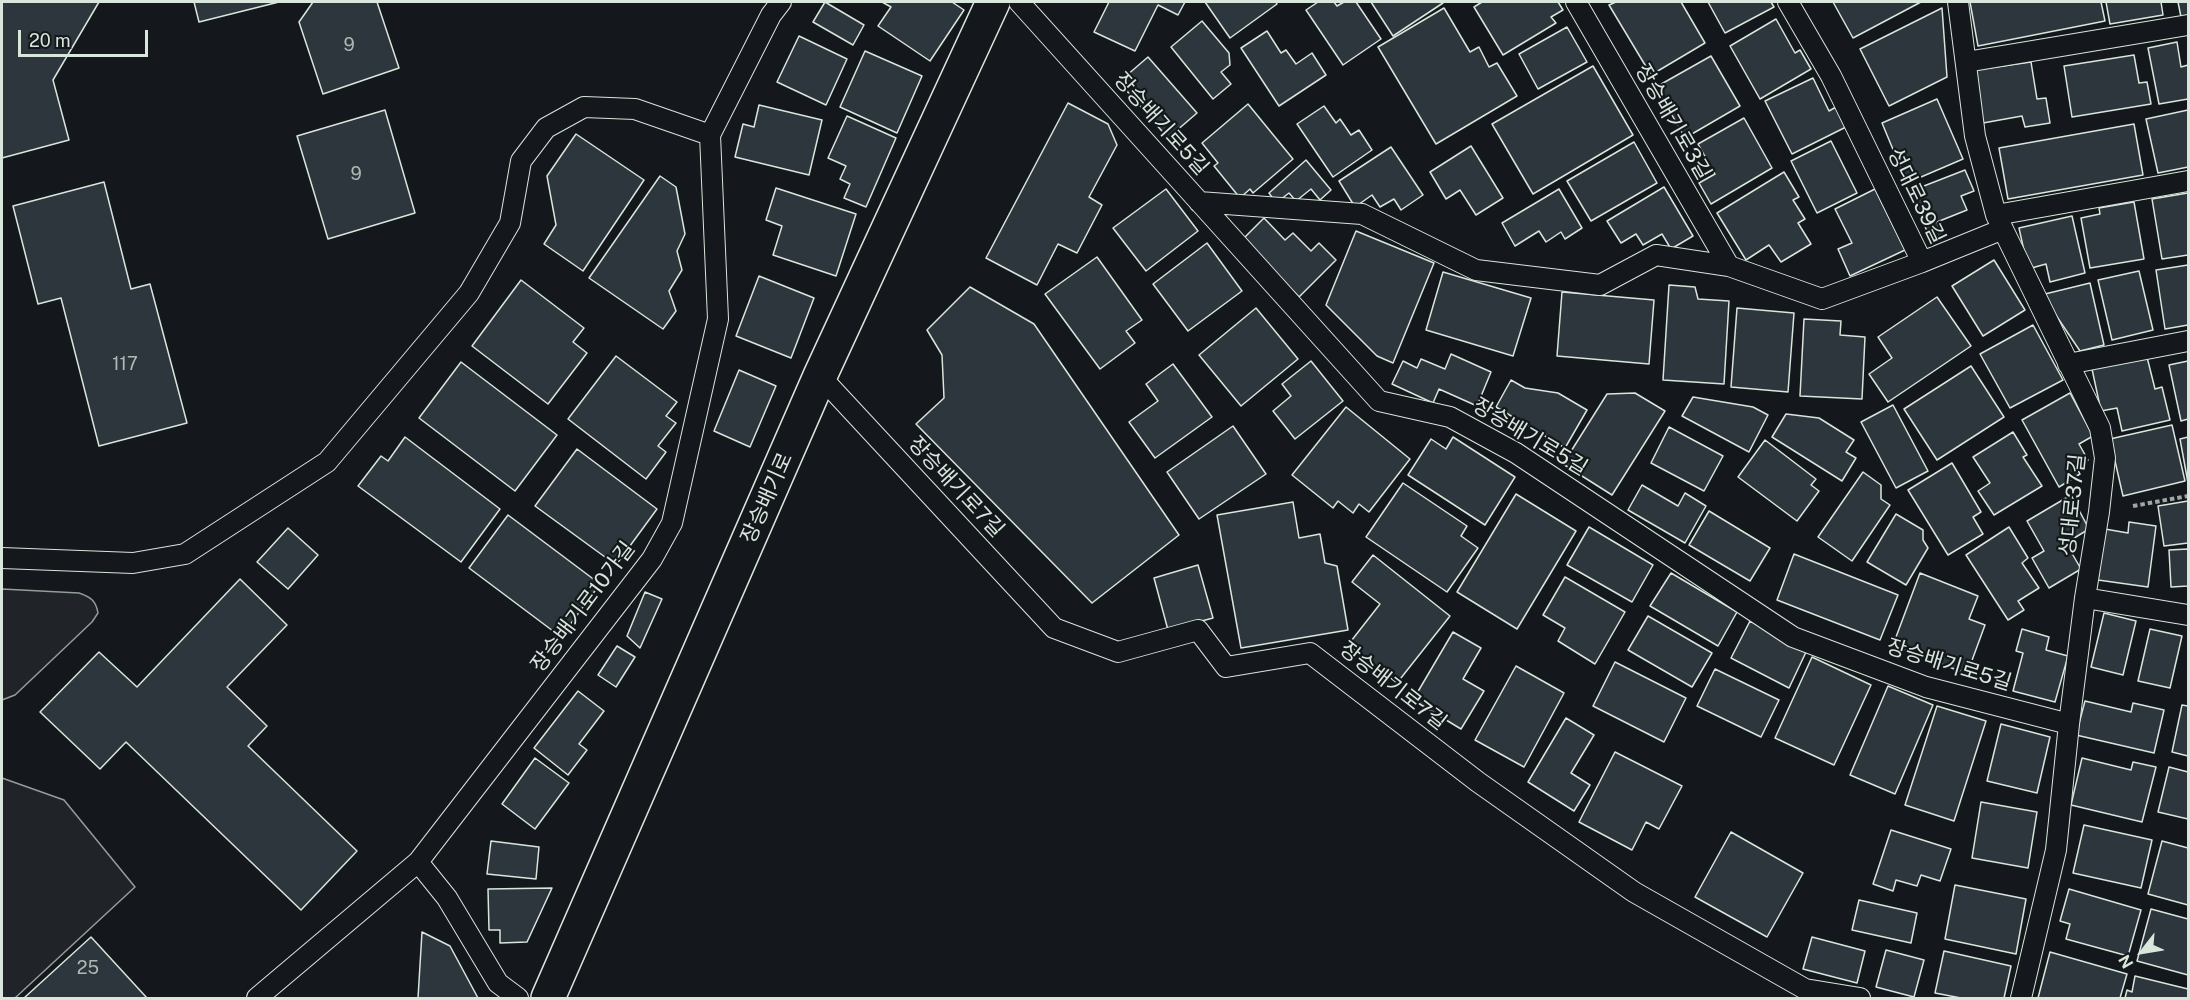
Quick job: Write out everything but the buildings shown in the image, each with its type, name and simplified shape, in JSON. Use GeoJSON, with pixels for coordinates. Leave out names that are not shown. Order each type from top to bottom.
{"type":"FeatureCollection","features":[{"type":"Feature","properties":{"kind":"main road","name":"장승배기로"},"geometry":{"type":"LineString","coordinates":[[548,999],[820,376],[993,2]]}},
{"type":"Feature","properties":{"kind":"lane","name":"장승배기로10가길"},"geometry":{"type":"LineString","coordinates":[[257,999],[418,862],[652,559],[672,523],[718,319],[710,135],[771,15],[781,2]]}},
{"type":"Feature","properties":{"kind":"lane","name":"장승배기로5길"},"geometry":{"type":"LineString","coordinates":[[1019,2],[1379,401],[1450,417],[1516,453],[1793,637],[1926,687],[2069,724]]}},
{"type":"Feature","properties":{"kind":"lane","name":"장승배기로3길"},"geometry":{"type":"LineString","coordinates":[[1576,2],[1729,266]]}},
{"type":"Feature","properties":{"kind":"lane","name":"성대로39길"},"geometry":{"type":"LineString","coordinates":[[1199,202],[1362,214],[1476,270],[1600,285],[1656,255],[1729,266],[1822,299],[1922,262],[1831,76],[1788,2]]}},
{"type":"Feature","properties":{"kind":"lane","name":"성대로37길"},"geometry":{"type":"LineString","coordinates":[[1958,2],[1975,136],[1999,222],[2100,428],[2105,458],[2100,512],[2085,598],[2069,724],[2056,850],[2021,999]]}},
{"type":"Feature","properties":{"kind":"lane"},"geometry":{"type":"LineString","coordinates":[[1966,62],[2188,26]]}},
{"type":"Feature","properties":{"kind":"lane"},"geometry":{"type":"LineString","coordinates":[[2,558],[133,563],[185,554],[327,462],[469,293],[510,222],[521,161],[546,128],[584,107],[635,109],[710,135]]}},
{"type":"Feature","properties":{"kind":"lane"},"geometry":{"type":"LineString","coordinates":[[1922,262],[1999,222],[2188,181]]}},
{"type":"Feature","properties":{"kind":"lane"},"geometry":{"type":"LineString","coordinates":[[2068,364],[2188,341]]}},
{"type":"Feature","properties":{"kind":"lane","name":"장승배기로7길"},"geometry":{"type":"LineString","coordinates":[[820,376],[1054,628],[1118,652],[1198,630],[1226,667],[1310,653],[1478,782],[1634,892],[1805,989],[1860,999]]}},
{"type":"Feature","properties":{"kind":"lane"},"geometry":{"type":"LineString","coordinates":[[2085,598],[2188,615]]}},
{"type":"Feature","properties":{"kind":"lane"},"geometry":{"type":"LineString","coordinates":[[418,862],[447,898],[498,983],[518,999]]}},
{"type":"Feature","properties":{"kind":"path"},"geometry":{"type":"LineString","coordinates":[[2100,512],[2188,496]]}},
{"type":"Feature","properties":{"kind":"shaded area"},"geometry":{"type":"Polygon","coordinates":[[[2,589],[79,593],[92,600],[98,613],[92,622],[15,695],[2,700],[2,589]]]}},
{"type":"Feature","properties":{"kind":"shaded area"},"geometry":{"type":"Polygon","coordinates":[[[2,778],[64,800],[135,887],[15,998],[2,998],[2,778]]]}}]}
